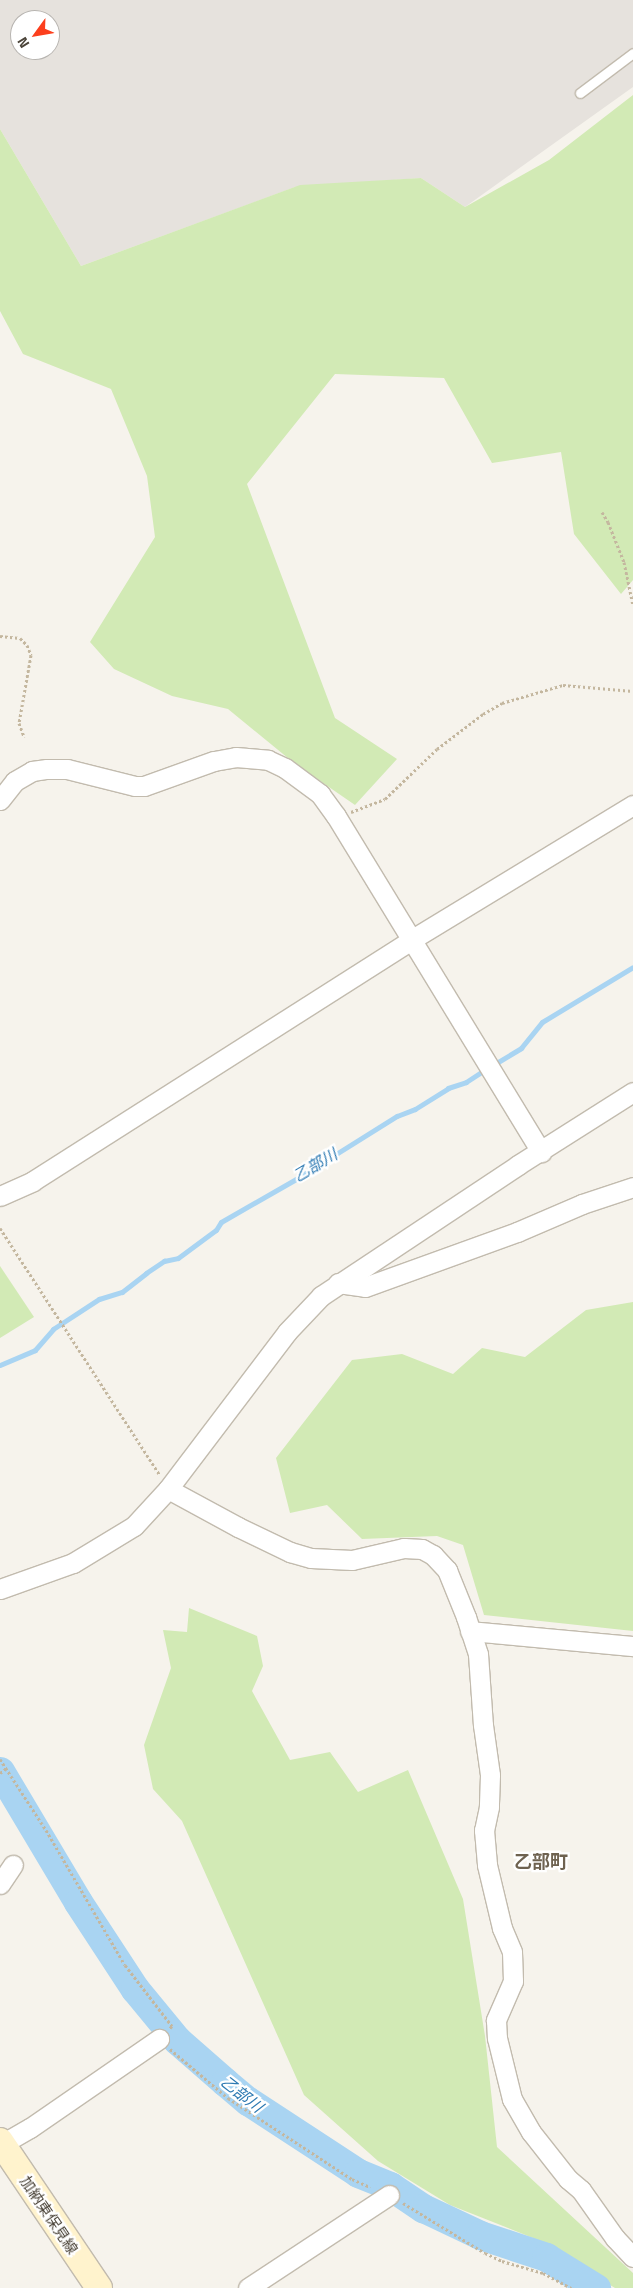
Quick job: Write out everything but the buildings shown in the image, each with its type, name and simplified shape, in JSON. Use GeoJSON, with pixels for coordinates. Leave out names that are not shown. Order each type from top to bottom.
{"type":"FeatureCollection","features":[{"type":"Feature","properties":{"kind":"main road","name":"加納東保見線"},"geometry":{"type":"LineString","coordinates":[[1,2143],[99,2288]]}},
{"type":"Feature","properties":{"kind":"street"},"geometry":{"type":"LineString","coordinates":[[0,800],[15,781],[32,771],[67,769],[135,786],[144,786],[214,761],[251,757],[268,760],[285,768],[310,785],[336,816],[541,1152]]}},
{"type":"Feature","properties":{"kind":"street"},"geometry":{"type":"LineString","coordinates":[[0,1196],[33,1180],[411,940],[633,805]]}},
{"type":"Feature","properties":{"kind":"street"},"geometry":{"type":"LineString","coordinates":[[0,1589],[73,1564],[134,1526],[168,1489],[287,1332],[321,1296],[338,1283],[633,1092]]}},
{"type":"Feature","properties":{"kind":"street"},"geometry":{"type":"LineString","coordinates":[[338,1283],[365,1286],[516,1232],[582,1204],[633,1187]]}},
{"type":"Feature","properties":{"kind":"street"},"geometry":{"type":"LineString","coordinates":[[168,1489],[238,1527],[290,1552],[311,1558],[352,1560],[404,1548],[422,1548],[433,1555],[448,1570],[478,1654],[483,1725],[490,1775],[489,1807],[484,1830],[487,1865],[502,1928],[512,1952],[513,1981],[496,2020],[497,2038],[512,2099],[531,2132],[568,2179],[581,2190],[615,2238],[633,2257]]}},
{"type":"Feature","properties":{"kind":"street"},"geometry":{"type":"LineString","coordinates":[[470,1631],[633,1646]]}},
{"type":"Feature","properties":{"kind":"street"},"geometry":{"type":"LineString","coordinates":[[0,1884],[13,1864]]}},
{"type":"Feature","properties":{"kind":"street"},"geometry":{"type":"LineString","coordinates":[[1,2143],[30,2128],[159,2039]]}},
{"type":"Feature","properties":{"kind":"street"},"geometry":{"type":"LineString","coordinates":[[248,2288],[389,2195]]}},
{"type":"Feature","properties":{"kind":"lane"},"geometry":{"type":"LineString","coordinates":[[580,93],[633,53]]}},
{"type":"Feature","properties":{"kind":"path"},"geometry":{"type":"LineString","coordinates":[[602,512],[624,562],[633,606]]}},
{"type":"Feature","properties":{"kind":"path"},"geometry":{"type":"LineString","coordinates":[[0,636],[20,638],[27,645],[30,654],[19,723],[24,737]]}},
{"type":"Feature","properties":{"kind":"path"},"geometry":{"type":"LineString","coordinates":[[336,816],[385,799],[437,748],[483,714],[502,703],[563,685],[633,691]]}},
{"type":"Feature","properties":{"kind":"path"},"geometry":{"type":"LineString","coordinates":[[0,1228],[168,1489]]}},
{"type":"Feature","properties":{"kind":"path"},"geometry":{"type":"LineString","coordinates":[[0,1759],[46,1830],[125,1965],[172,2026]]}},
{"type":"Feature","properties":{"kind":"path"},"geometry":{"type":"LineString","coordinates":[[0,1773],[7,1768]]}},
{"type":"Feature","properties":{"kind":"path"},"geometry":{"type":"LineString","coordinates":[[159,2039],[241,2107],[352,2179],[389,2195],[485,2253],[502,2261],[543,2273],[571,2288]]}},
{"type":"Feature","properties":{"kind":"shaded area"},"geometry":{"type":"Polygon","coordinates":[[[0,0],[633,0],[633,87],[465,207],[421,178],[295,187],[81,266],[0,129],[0,0]]]}},
{"type":"Feature","properties":{"kind":"green space"},"geometry":{"type":"Polygon","coordinates":[[[633,95],[633,580],[621,594],[574,534],[561,452],[492,463],[444,378],[335,374],[247,484],[335,718],[397,759],[355,805],[294,763],[228,709],[172,696],[114,669],[90,642],[155,537],[147,476],[111,389],[23,354],[0,311],[0,129],[81,266],[300,185],[421,178],[465,207],[549,160],[633,95]]]}},
{"type":"Feature","properties":{"kind":"green space"},"geometry":{"type":"Polygon","coordinates":[[[0,1266],[34,1317],[0,1338],[0,1266]]]}},
{"type":"Feature","properties":{"kind":"green space"},"geometry":{"type":"Polygon","coordinates":[[[633,1302],[633,1631],[484,1615],[463,1545],[437,1536],[362,1539],[327,1505],[290,1513],[276,1458],[352,1360],[402,1354],[453,1374],[482,1348],[525,1357],[586,1310],[633,1302]]]}},
{"type":"Feature","properties":{"kind":"green space"},"geometry":{"type":"Polygon","coordinates":[[[189,1608],[257,1636],[263,1666],[252,1691],[290,1760],[330,1752],[358,1792],[408,1770],[463,1899],[485,2036],[497,2147],[633,2273],[633,2288],[615,2288],[533,2238],[450,2205],[378,2161],[304,2095],[182,1821],[153,1789],[144,1745],[171,1668],[163,1630],[187,1632],[189,1608]]]}},
{"type":"Feature","properties":{"kind":"waterway","name":"乙部川"},"geometry":{"type":"LineString","coordinates":[[493,1065],[521,1048],[542,1022],[633,967]]}},
{"type":"Feature","properties":{"kind":"waterway","name":"乙部川"},"geometry":{"type":"LineString","coordinates":[[0,1365],[35,1350],[53,1329],[99,1299],[122,1292],[164,1261],[178,1258],[216,1230],[221,1222],[296,1179],[397,1116],[415,1109],[448,1088],[466,1082],[486,1069]]}},
{"type":"Feature","properties":{"kind":"waterway","name":"乙部川"},"geometry":{"type":"LineString","coordinates":[[0,1771],[78,1902],[135,1989],[177,2040],[225,2082],[248,2101],[358,2173],[390,2186],[423,2208],[480,2235],[546,2257],[596,2288]]}},
{"type":"Feature","properties":{"kind":"district","name":"乙部町"},"geometry":{"type":"Point","coordinates":[541,1862]}}]}
